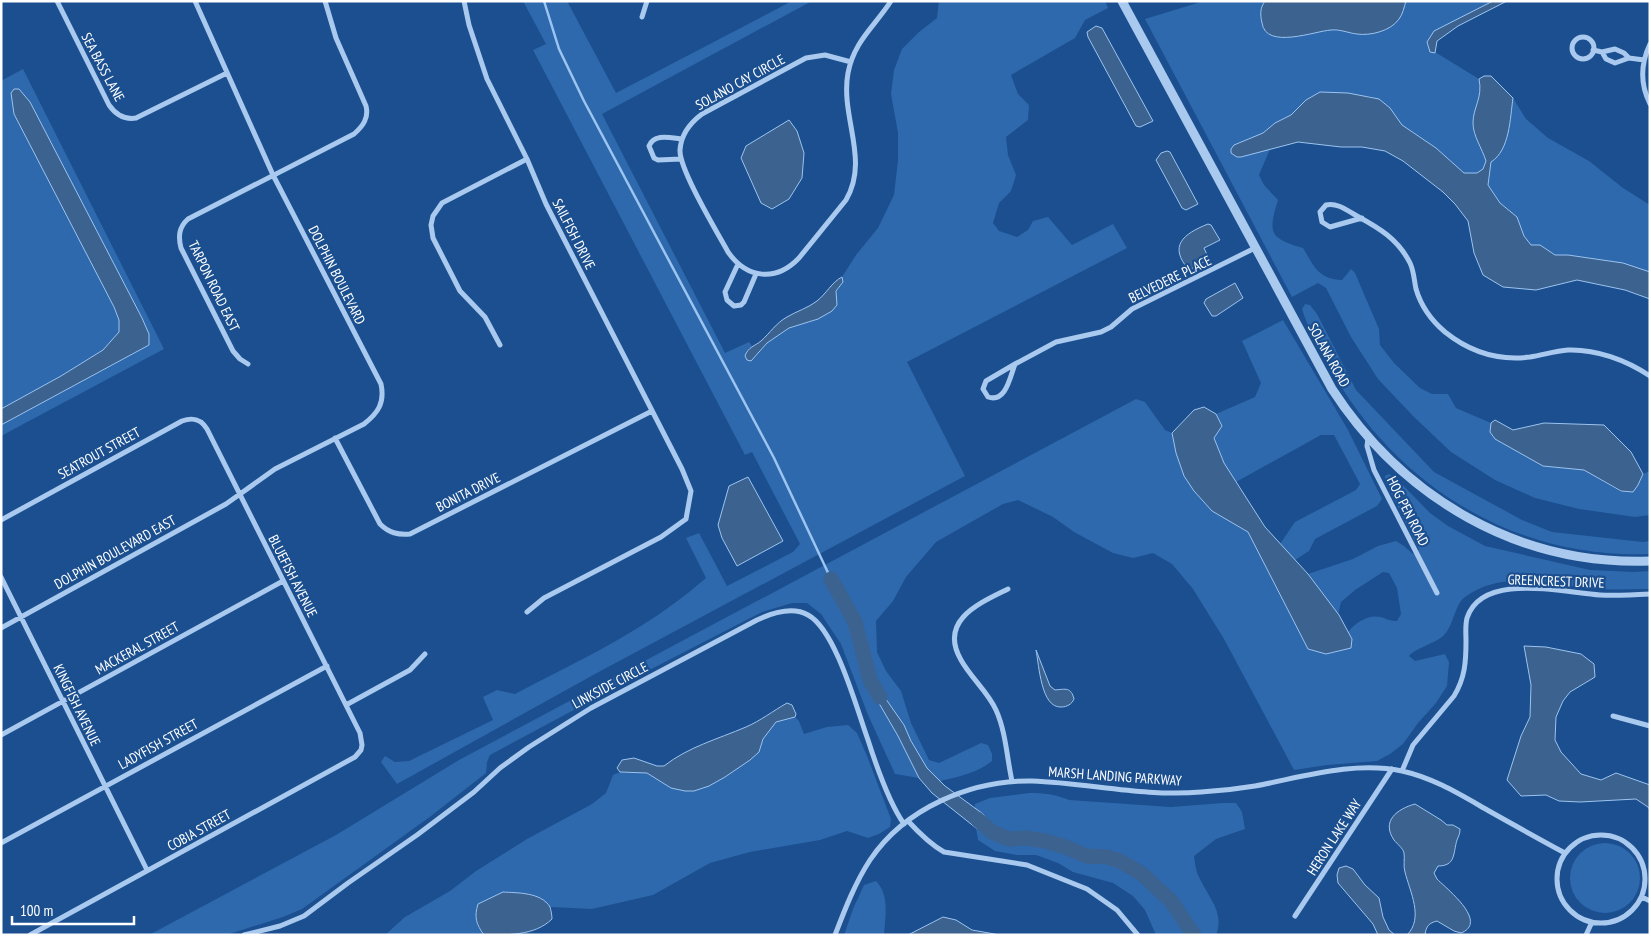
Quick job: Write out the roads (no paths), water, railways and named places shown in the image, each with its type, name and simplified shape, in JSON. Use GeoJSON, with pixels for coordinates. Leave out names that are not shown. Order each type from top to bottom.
{"type":"FeatureCollection","features":[{"type":"Feature","properties":{"kind":"street","name":"SEA BASS LANE"},"geometry":{"type":"LineString","coordinates":[[57,1],[109,105],[118,115],[124,118],[136,118],[226,73]]}},
{"type":"Feature","properties":{"kind":"street","name":"DOLPHIN BOULEVARD"},"geometry":{"type":"LineString","coordinates":[[194,1],[273,175],[381,384],[383,392],[381,406],[373,417],[364,424],[275,469],[239,494]]}},
{"type":"Feature","properties":{"kind":"street"},"geometry":{"type":"LineString","coordinates":[[273,175],[354,134],[361,128],[366,118],[366,106],[336,38],[325,1]]}},
{"type":"Feature","properties":{"kind":"street","name":"SAILFISH DRIVE"},"geometry":{"type":"LineString","coordinates":[[464,1],[469,25],[488,79],[546,204],[682,469],[691,491],[686,519],[661,537],[544,598],[527,612]]}},
{"type":"Feature","properties":{"kind":"street"},"geometry":{"type":"LineString","coordinates":[[642,17],[647,1]]}},
{"type":"Feature","properties":{"kind":"street"},"geometry":{"type":"LineString","coordinates":[[681,159],[658,160],[654,158],[648,146],[656,138],[682,139],[680,150],[683,166],[728,252],[738,264],[745,270],[756,274],[775,273],[786,269],[846,200],[851,191],[856,159],[847,102],[848,74],[851,62],[862,38],[891,1]]}},
{"type":"Feature","properties":{"kind":"street","name":"SOLANA ROAD"},"geometry":{"type":"LineString","coordinates":[[1122,1],[1332,389],[1368,438],[1407,476],[1430,494],[1462,515],[1505,535],[1532,545],[1572,555],[1615,560],[1650,561]]}},
{"type":"Feature","properties":{"kind":"street"},"geometry":{"type":"LineString","coordinates":[[1584,38],[1591,42],[1593,50],[1590,56],[1582,59],[1574,56],[1572,46],[1577,39],[1584,38]]}},
{"type":"Feature","properties":{"kind":"street"},"geometry":{"type":"LineString","coordinates":[[1650,44],[1644,60],[1643,84],[1650,104]]}},
{"type":"Feature","properties":{"kind":"street"},"geometry":{"type":"LineString","coordinates":[[1593,50],[1602,52],[1615,48],[1629,58]]}},
{"type":"Feature","properties":{"kind":"street"},"geometry":{"type":"LineString","coordinates":[[1602,52],[1606,59],[1614,63],[1629,58],[1644,60]]}},
{"type":"Feature","properties":{"kind":"street","name":"SOLANO CAY CIRCLE"},"geometry":{"type":"LineString","coordinates":[[682,139],[688,128],[702,114],[806,58],[825,54],[851,62]]}},
{"type":"Feature","properties":{"kind":"street"},"geometry":{"type":"LineString","coordinates":[[500,345],[485,317],[460,291],[433,238],[431,225],[433,216],[442,203],[526,159]]}},
{"type":"Feature","properties":{"kind":"street","name":"TARPON ROAD EAST"},"geometry":{"type":"LineString","coordinates":[[248,364],[233,351],[181,248],[179,235],[183,224],[188,219],[273,175]]}},
{"type":"Feature","properties":{"kind":"street"},"geometry":{"type":"LineString","coordinates":[[1362,218],[1330,227],[1322,222],[1320,212],[1326,205],[1336,204],[1362,218],[1386,232],[1397,243],[1410,264],[1420,301],[1426,311],[1444,331],[1469,348],[1496,356],[1517,358],[1532,357],[1555,351],[1581,350],[1611,357],[1650,376]]}},
{"type":"Feature","properties":{"kind":"street","name":"BELVEDERE PLACE"},"geometry":{"type":"LineString","coordinates":[[1015,364],[1006,390],[1002,395],[992,398],[988,397],[983,389],[986,381],[1015,364],[1056,342],[1068,338],[1090,336],[1101,332],[1132,309],[1255,248]]}},
{"type":"Feature","properties":{"kind":"street"},"geometry":{"type":"LineString","coordinates":[[738,264],[725,292],[727,300],[734,306],[741,305],[744,302],[756,274]]}},
{"type":"Feature","properties":{"kind":"street","name":"BONITA DRIVE"},"geometry":{"type":"LineString","coordinates":[[335,438],[380,524],[396,534],[410,534],[652,410]]}},
{"type":"Feature","properties":{"kind":"street","name":"SEATROUT STREET"},"geometry":{"type":"LineString","coordinates":[[1,520],[182,421],[188,419],[200,421],[207,429]]}},
{"type":"Feature","properties":{"kind":"street","name":"BLUEFISH AVENUE"},"geometry":{"type":"LineString","coordinates":[[207,429],[360,732]]}},
{"type":"Feature","properties":{"kind":"street","name":"HOG PEN ROAD"},"geometry":{"type":"LineString","coordinates":[[1368,438],[1367,446],[1374,470],[1437,593]]}},
{"type":"Feature","properties":{"kind":"street","name":"DOLPHIN BOULEVARD EAST"},"geometry":{"type":"LineString","coordinates":[[1,628],[226,504],[239,494]]}},
{"type":"Feature","properties":{"kind":"street","name":"KINGFISH AVENUE"},"geometry":{"type":"LineString","coordinates":[[1,577],[147,870]]}},
{"type":"Feature","properties":{"kind":"street","name":"MACKERAL STREET"},"geometry":{"type":"LineString","coordinates":[[1,735],[283,581]]}},
{"type":"Feature","properties":{"kind":"street","name":"GREENCREST DRIVE"},"geometry":{"type":"LineString","coordinates":[[1402,771],[1413,745],[1459,688],[1465,671],[1468,618],[1470,611],[1479,600],[1496,591],[1515,588],[1600,595],[1650,594]]}},
{"type":"Feature","properties":{"kind":"street"},"geometry":{"type":"LineString","coordinates":[[1008,589],[968,611],[958,626],[956,642],[961,660],[997,711],[1001,722],[1012,781]]}},
{"type":"Feature","properties":{"kind":"street","name":"LINKSIDE CIRCLE"},"geometry":{"type":"LineString","coordinates":[[244,935],[280,926],[304,916],[348,883],[417,836],[529,746],[569,721],[756,620],[792,610],[806,614],[818,622],[826,634],[848,680],[868,740],[895,809],[906,823],[944,852],[1027,865],[1087,889],[1117,910],[1138,935]]}},
{"type":"Feature","properties":{"kind":"street"},"geometry":{"type":"LineString","coordinates":[[346,705],[410,670],[425,654]]}},
{"type":"Feature","properties":{"kind":"street","name":"LADYFISH STREET"},"geometry":{"type":"LineString","coordinates":[[1,843],[327,666]]}},
{"type":"Feature","properties":{"kind":"street"},"geometry":{"type":"LineString","coordinates":[[1614,716],[1650,726]]}},
{"type":"Feature","properties":{"kind":"street","name":"COBIA STREET"},"geometry":{"type":"LineString","coordinates":[[30,935],[355,757],[361,750],[362,745],[360,732]]}},
{"type":"Feature","properties":{"kind":"street","name":"MARSH LANDING PARKWAY"},"geometry":{"type":"LineString","coordinates":[[835,935],[855,886],[871,858],[906,823],[936,804],[962,792],[990,784],[1012,781],[1034,781],[1135,792],[1194,793],[1254,786],[1353,768],[1402,771],[1433,780],[1447,787],[1565,853]]}},
{"type":"Feature","properties":{"kind":"street","name":"HERON LAKE WAY"},"geometry":{"type":"LineString","coordinates":[[1295,916],[1392,770]]}},
{"type":"Feature","properties":{"kind":"street"},"geometry":{"type":"LineString","coordinates":[[1600,834],[1620,839],[1635,851],[1641,859],[1645,877],[1642,897],[1631,912],[1624,917],[1607,923],[1592,922],[1576,916],[1568,908],[1559,893],[1558,866],[1565,853],[1573,844],[1590,836],[1600,834]]}},
{"type":"Feature","properties":{"kind":"street"},"geometry":{"type":"LineString","coordinates":[[1642,897],[1650,901]]}},
{"type":"Feature","properties":{"kind":"street"},"geometry":{"type":"LineString","coordinates":[[1586,935],[1592,922]]}},
{"type":"Feature","properties":{"kind":"waterway"},"geometry":{"type":"LineString","coordinates":[[544,1],[559,49],[584,101],[774,458],[831,579]]}},
{"type":"Feature","properties":{"kind":"waterway"},"geometry":{"type":"LineString","coordinates":[[831,579],[855,622],[870,680],[880,697]]}},
{"type":"Feature","properties":{"kind":"waterway"},"geometry":{"type":"LineString","coordinates":[[977,819],[992,832],[1009,839],[1026,838],[1045,841],[1066,847],[1086,856],[1107,857],[1120,861],[1142,874],[1171,901],[1194,935]]}}]}
